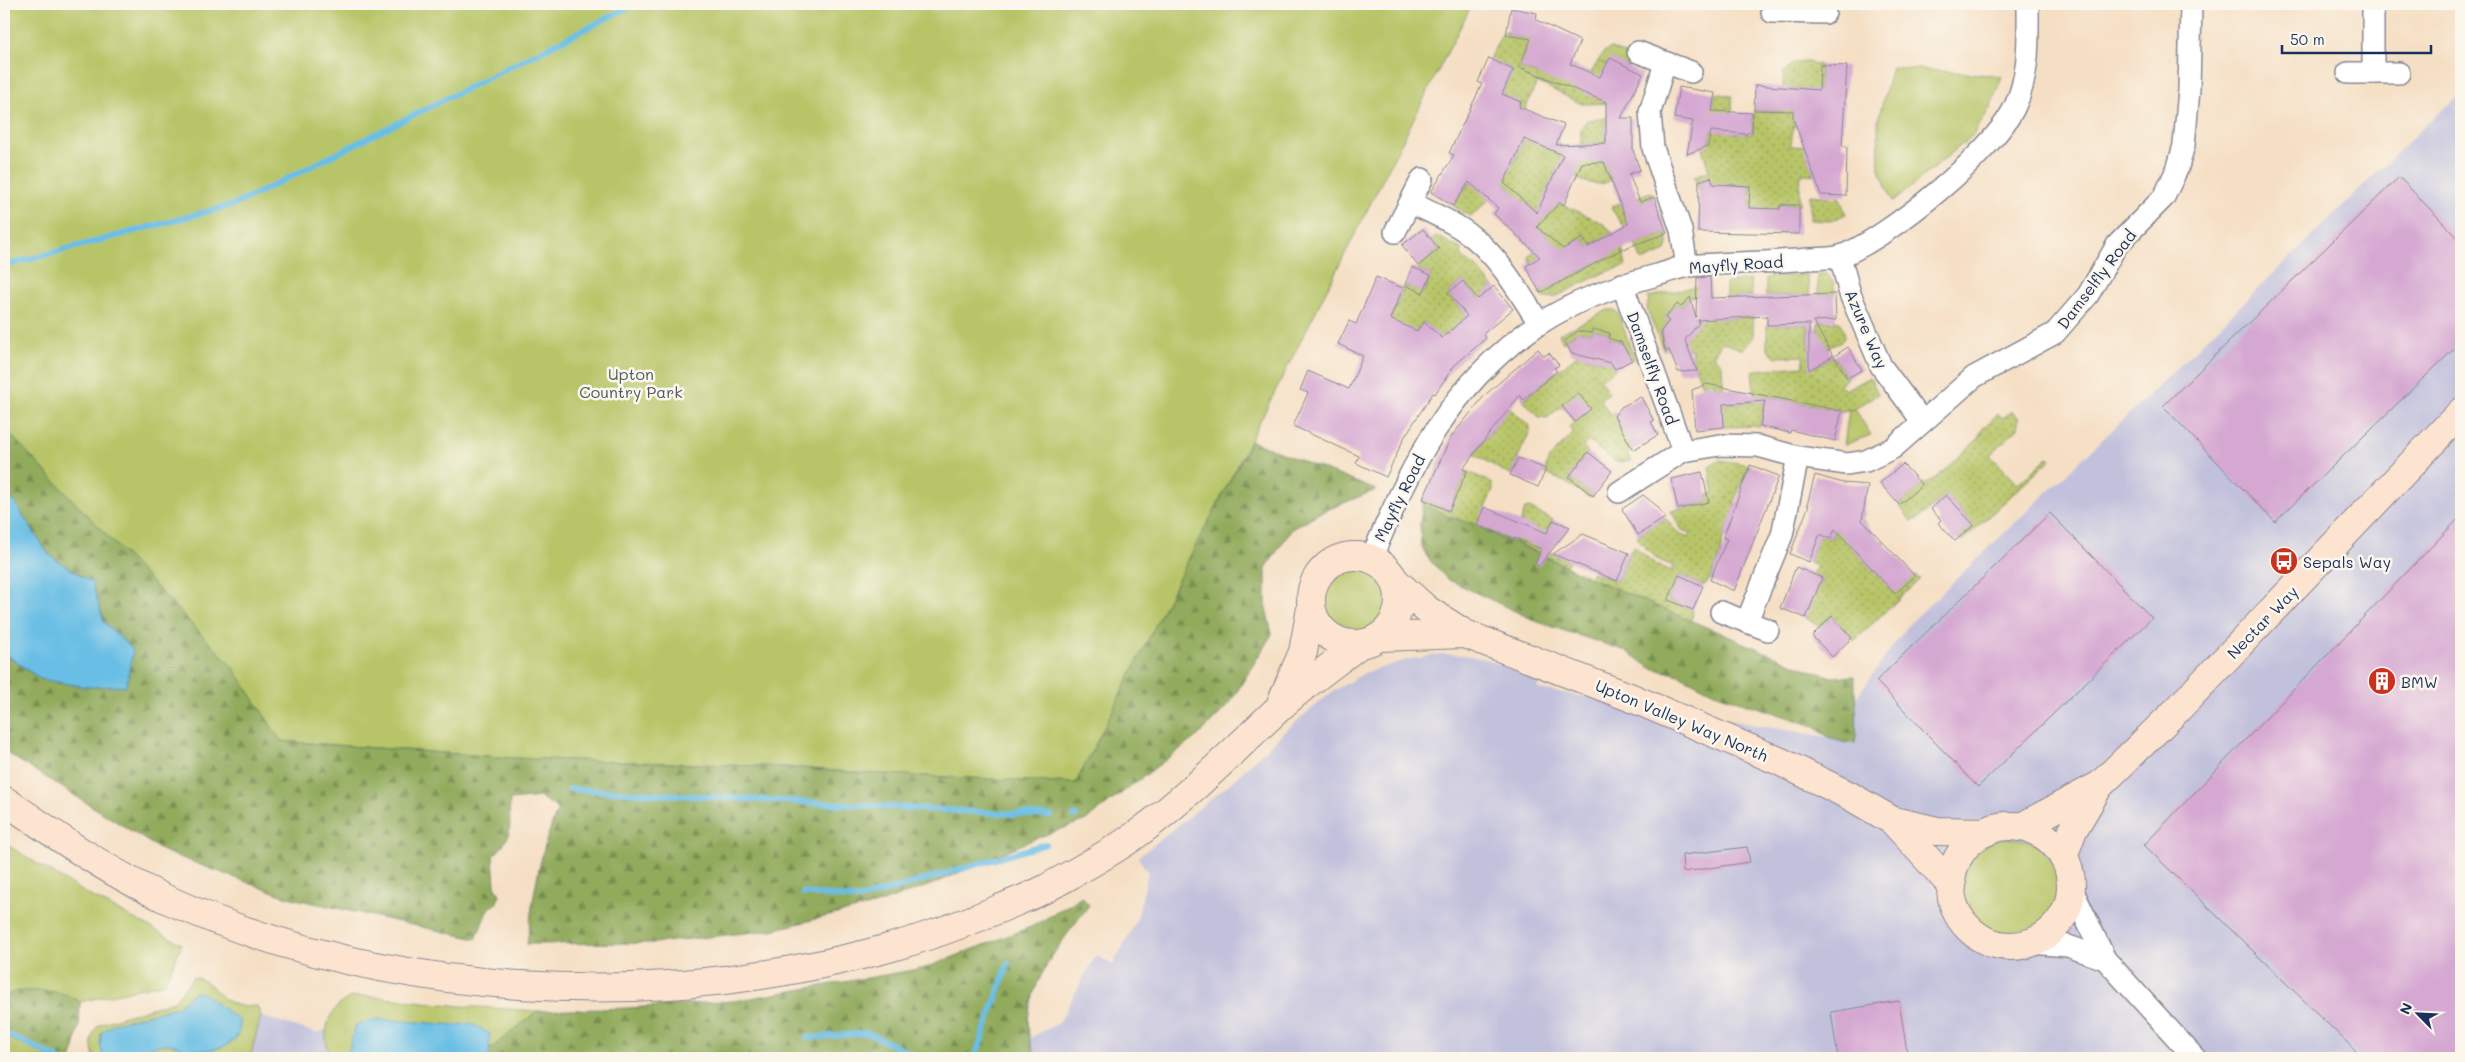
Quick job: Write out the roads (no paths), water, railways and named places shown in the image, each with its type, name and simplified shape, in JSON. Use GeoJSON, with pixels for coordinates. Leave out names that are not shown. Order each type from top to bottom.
{"type":"FeatureCollection","features":[{"type":"Feature","properties":{"kind":"street","name":"Mayfly Road"},"geometry":{"type":"LineString","coordinates":[[1371,559],[1399,493],[1434,431],[1454,402],[1506,350],[1540,324],[1579,302],[1622,284],[1687,266],[1757,264],[1840,256],[1889,229],[1948,184],[1996,138],[2015,106],[2027,66],[2028,4]]}},
{"type":"Feature","properties":{"kind":"street","name":"Damselfly Road"},"geometry":{"type":"LineString","coordinates":[[1619,492],[1683,451],[1720,445],[1758,446],[1798,457],[1847,464],[1866,461],[1893,448],[1974,377],[2055,333],[2088,295],[2117,245],[2164,197],[2178,167],[2184,145],[2189,90],[2191,4]]}},
{"type":"Feature","properties":{"kind":"street"},"geometry":{"type":"LineString","coordinates":[[2373,73],[2374,4]]}},
{"type":"Feature","properties":{"kind":"street"},"geometry":{"type":"LineString","coordinates":[[1772,12],[1796,8],[1825,13]]}},
{"type":"Feature","properties":{"kind":"street"},"geometry":{"type":"LineString","coordinates":[[1638,52],[1691,72]]}},
{"type":"Feature","properties":{"kind":"street"},"geometry":{"type":"LineString","coordinates":[[1665,63],[1650,112],[1653,148],[1681,230],[1687,266]]}},
{"type":"Feature","properties":{"kind":"street"},"geometry":{"type":"LineString","coordinates":[[2348,74],[2399,73]]}},
{"type":"Feature","properties":{"kind":"street"},"geometry":{"type":"LineString","coordinates":[[1394,232],[1422,179]]}},
{"type":"Feature","properties":{"kind":"street"},"geometry":{"type":"LineString","coordinates":[[1411,203],[1474,238],[1500,264],[1540,324]]}},
{"type":"Feature","properties":{"kind":"street","name":"Azure Way"},"geometry":{"type":"LineString","coordinates":[[1840,256],[1850,294],[1881,366],[1922,421]]}},
{"type":"Feature","properties":{"kind":"street","name":"Damselfly Road"},"geometry":{"type":"LineString","coordinates":[[1622,284],[1683,451]]}},
{"type":"Feature","properties":{"kind":"street","name":"Nectar Way"},"geometry":{"type":"LineString","coordinates":[[2063,857],[2073,830],[2100,785],[2183,704],[2461,412]]}},
{"type":"Feature","properties":{"kind":"street"},"geometry":{"type":"LineString","coordinates":[[1747,621],[1782,535],[1798,457]]}},
{"type":"Feature","properties":{"kind":"street"},"geometry":{"type":"LineString","coordinates":[[4,800],[123,876],[164,898],[246,930],[298,946],[403,972],[475,981],[573,987],[673,985],[749,978],[829,964],[938,934],[1042,891],[1136,835],[1228,758],[1280,707],[1391,627],[1400,605],[1396,582],[1380,562],[1349,556],[1336,560],[1324,568],[1315,580],[1311,594],[1311,608],[1304,652],[1280,707]]}},
{"type":"Feature","properties":{"kind":"street","name":"Upton Valley Way North"},"geometry":{"type":"LineString","coordinates":[[1396,582],[1426,609],[1465,634],[1632,698],[1780,761],[1850,796],[1893,821],[1952,886]]}},
{"type":"Feature","properties":{"kind":"street"},"geometry":{"type":"LineString","coordinates":[[1311,608],[1316,622],[1326,634],[1339,642],[1370,641]]}},
{"type":"Feature","properties":{"kind":"street"},"geometry":{"type":"LineString","coordinates":[[1722,612],[1768,630]]}},
{"type":"Feature","properties":{"kind":"street","name":"Upton Valley Way North"},"geometry":{"type":"LineString","coordinates":[[1370,641],[1465,634]]}},
{"type":"Feature","properties":{"kind":"street","name":"Nectar Way"},"geometry":{"type":"LineString","coordinates":[[2021,827],[2100,785]]}},
{"type":"Feature","properties":{"kind":"street","name":"Upton Valley Way North"},"geometry":{"type":"LineString","coordinates":[[1893,821],[1937,830],[1986,832]]}},
{"type":"Feature","properties":{"kind":"street"},"geometry":{"type":"LineString","coordinates":[[2031,943],[2045,936],[2057,924],[2065,911],[2070,895],[2070,876],[2063,857],[2052,843],[2038,833],[2021,827],[2003,827],[1986,832],[1970,842],[1958,858],[1952,876],[1951,896],[1955,910],[1962,922],[1982,939],[1996,945],[2010,946],[2031,943],[2068,946],[2106,959]]}},
{"type":"Feature","properties":{"kind":"street"},"geometry":{"type":"LineString","coordinates":[[2070,885],[2106,959],[2195,1058]]}},
{"type":"Feature","properties":{"kind":"water"},"geometry":{"type":"Polygon","coordinates":[[[4,487],[49,555],[92,583],[104,622],[133,650],[126,686],[86,687],[40,679],[4,653],[4,487]]]}},
{"type":"Feature","properties":{"kind":"water"},"geometry":{"type":"Polygon","coordinates":[[[194,992],[203,993],[240,1021],[236,1037],[231,1042],[217,1049],[209,1050],[189,1050],[166,1044],[121,1057],[103,1056],[100,1045],[101,1033],[116,1023],[177,1007],[194,992]]]}},
{"type":"Feature","properties":{"kind":"water"},"geometry":{"type":"Polygon","coordinates":[[[378,1019],[456,1025],[471,1023],[490,1034],[489,1058],[347,1058],[355,1025],[378,1019]]]}},
{"type":"Feature","properties":{"kind":"waterway"},"geometry":{"type":"LineString","coordinates":[[4,266],[236,204],[635,4]]}},
{"type":"Feature","properties":{"kind":"waterway"},"geometry":{"type":"LineString","coordinates":[[570,789],[1051,816]]}},
{"type":"Feature","properties":{"kind":"waterway"},"geometry":{"type":"LineString","coordinates":[[803,893],[859,899],[1046,844]]}},
{"type":"Feature","properties":{"kind":"waterway"},"geometry":{"type":"LineString","coordinates":[[975,1058],[1008,964]]}},
{"type":"Feature","properties":{"kind":"waterway"},"geometry":{"type":"LineString","coordinates":[[4,1033],[57,1058]]}},
{"type":"Feature","properties":{"kind":"waterway"},"geometry":{"type":"LineString","coordinates":[[807,1038],[868,1033],[920,1058]]}},
{"type":"Feature","properties":{"kind":"place","name":"Sepals Way"},"geometry":{"type":"Point","coordinates":[2284,561]}},
{"type":"Feature","properties":{"kind":"place","name":"BMW"},"geometry":{"type":"Point","coordinates":[2382,681]}},
{"type":"Feature","properties":{"kind":"park label","name":"Upton Country Park"},"geometry":{"type":"Point","coordinates":[631,382]}}]}
